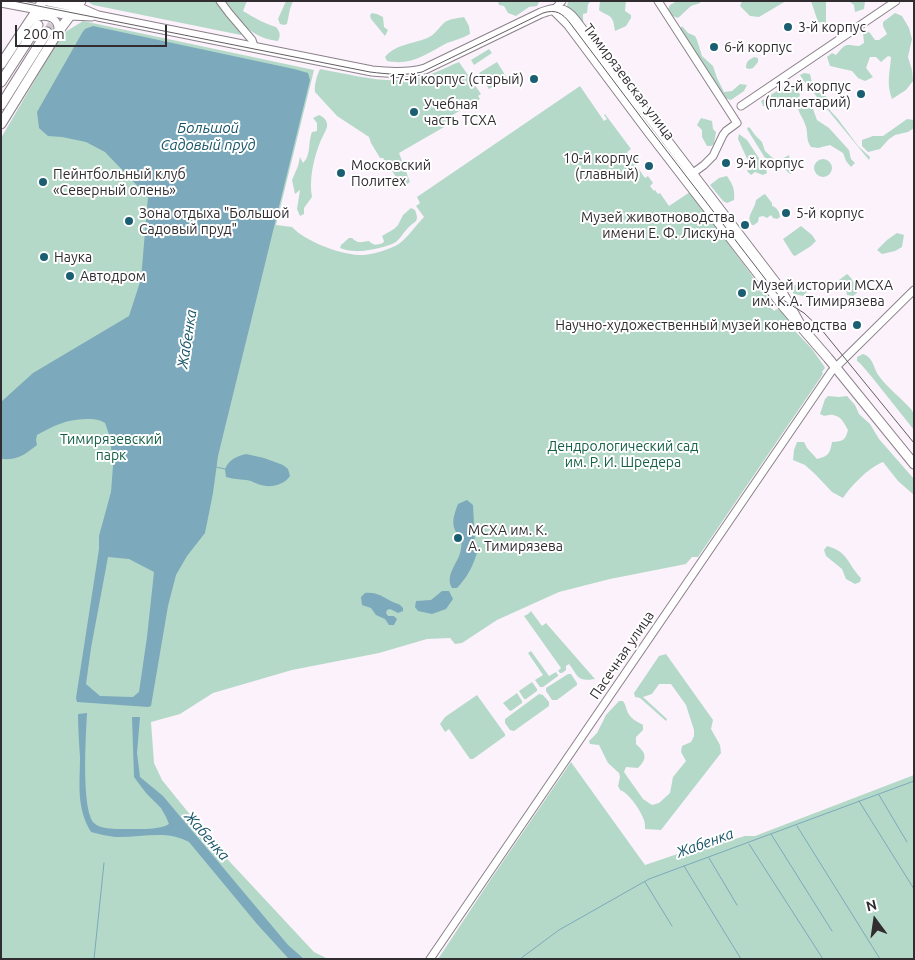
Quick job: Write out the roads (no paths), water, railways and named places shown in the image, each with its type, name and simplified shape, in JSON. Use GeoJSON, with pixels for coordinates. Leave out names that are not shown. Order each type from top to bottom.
{"type":"FeatureCollection","features":[{"type":"Feature","properties":{"kind":"main road"},"geometry":{"type":"LineString","coordinates":[[1,82],[33,24],[43,1]]}},
{"type":"Feature","properties":{"kind":"main road"},"geometry":{"type":"LineString","coordinates":[[48,1],[79,4],[98,16]]}},
{"type":"Feature","properties":{"kind":"main road"},"geometry":{"type":"LineString","coordinates":[[1,2],[70,15],[98,16],[372,71],[385,72],[414,72],[425,69],[541,13],[554,10]]}},
{"type":"Feature","properties":{"kind":"main road"},"geometry":{"type":"LineString","coordinates":[[1,124],[58,32],[79,4]]}},
{"type":"Feature","properties":{"kind":"main road","name":"Тимирязевская улица"},"geometry":{"type":"LineString","coordinates":[[554,10],[568,24],[688,176],[783,306],[836,367],[914,464]]}},
{"type":"Feature","properties":{"kind":"main road"},"geometry":{"type":"LineString","coordinates":[[1,64],[33,24]]}},
{"type":"Feature","properties":{"kind":"main road"},"geometry":{"type":"LineString","coordinates":[[1,104],[47,32]]}},
{"type":"Feature","properties":{"kind":"street"},"geometry":{"type":"LineString","coordinates":[[220,1],[252,40],[254,46]]}},
{"type":"Feature","properties":{"kind":"street"},"geometry":{"type":"LineString","coordinates":[[554,10],[562,1]]}},
{"type":"Feature","properties":{"kind":"street"},"geometry":{"type":"LineString","coordinates":[[658,1],[737,124],[723,135],[713,156],[688,176]]}},
{"type":"Feature","properties":{"kind":"street"},"geometry":{"type":"LineString","coordinates":[[741,106],[896,1]]}},
{"type":"Feature","properties":{"kind":"street"},"geometry":{"type":"LineString","coordinates":[[33,24],[38,16],[52,18],[58,24],[58,32]]}},
{"type":"Feature","properties":{"kind":"street","name":"Пасечная улица"},"geometry":{"type":"LineString","coordinates":[[430,959],[815,395],[836,367],[914,290]]}},
{"type":"Feature","properties":{"kind":"water","name":"Большой Садовый пруд"},"geometry":{"type":"Polygon","coordinates":[[[93,26],[294,69],[308,73],[310,80],[218,456],[205,533],[187,556],[176,575],[168,606],[151,706],[148,707],[77,702],[76,698],[99,549],[99,536],[111,492],[113,466],[110,437],[105,423],[94,419],[86,419],[60,424],[37,435],[37,445],[25,454],[17,458],[1,459],[1,402],[33,373],[129,316],[141,279],[148,197],[105,152],[86,142],[48,136],[39,128],[37,112],[85,29],[93,26]],[[108,557],[86,684],[100,696],[133,697],[139,692],[154,572],[129,559],[108,557]]]}},
{"type":"Feature","properties":{"kind":"water"},"geometry":{"type":"Polygon","coordinates":[[[246,454],[283,465],[288,469],[290,476],[281,484],[269,486],[248,480],[226,477],[225,469],[229,463],[236,457],[246,454]]]}},
{"type":"Feature","properties":{"kind":"water"},"geometry":{"type":"Polygon","coordinates":[[[467,500],[473,505],[475,543],[479,547],[468,574],[457,588],[452,588],[450,583],[451,573],[460,553],[461,545],[461,540],[453,524],[454,517],[458,504],[467,500]]]}},
{"type":"Feature","properties":{"kind":"water"},"geometry":{"type":"Polygon","coordinates":[[[442,591],[449,591],[453,599],[446,609],[432,614],[418,611],[415,607],[416,601],[431,600],[442,591]]]}},
{"type":"Feature","properties":{"kind":"water"},"geometry":{"type":"Polygon","coordinates":[[[365,593],[377,594],[399,604],[403,608],[403,611],[398,613],[390,609],[387,610],[388,616],[394,616],[397,619],[394,625],[389,625],[385,619],[376,615],[371,608],[362,605],[361,597],[365,593]]]}},
{"type":"Feature","properties":{"kind":"water"},"geometry":{"type":"Polygon","coordinates":[[[87,713],[86,788],[87,803],[94,823],[105,828],[119,829],[155,828],[169,824],[161,808],[134,777],[132,717],[140,717],[137,753],[140,777],[163,796],[288,945],[304,959],[288,958],[257,924],[189,842],[181,838],[163,835],[115,837],[91,832],[83,814],[80,786],[78,714],[87,713]]]}},
{"type":"Feature","properties":{"kind":"waterway"},"geometry":{"type":"LineString","coordinates":[[216,467],[225,469]]}},
{"type":"Feature","properties":{"kind":"waterway","name":"Жабенка"},"geometry":{"type":"LineString","coordinates":[[520,959],[559,930],[649,879],[914,781]]}},
{"type":"Feature","properties":{"kind":"waterway"},"geometry":{"type":"LineString","coordinates":[[879,795],[907,842]]}},
{"type":"Feature","properties":{"kind":"waterway"},"geometry":{"type":"LineString","coordinates":[[859,801],[914,889]]}},
{"type":"Feature","properties":{"kind":"waterway"},"geometry":{"type":"LineString","coordinates":[[797,826],[880,959]]}},
{"type":"Feature","properties":{"kind":"waterway"},"geometry":{"type":"LineString","coordinates":[[771,834],[832,931]]}},
{"type":"Feature","properties":{"kind":"waterway"},"geometry":{"type":"LineString","coordinates":[[749,844],[823,959]]}},
{"type":"Feature","properties":{"kind":"waterway"},"geometry":{"type":"LineString","coordinates":[[709,858],[737,905]]}},
{"type":"Feature","properties":{"kind":"waterway"},"geometry":{"type":"LineString","coordinates":[[94,959],[104,863]]}},
{"type":"Feature","properties":{"kind":"waterway"},"geometry":{"type":"LineString","coordinates":[[684,866],[741,959]]}},
{"type":"Feature","properties":{"kind":"waterway"},"geometry":{"type":"LineString","coordinates":[[645,882],[672,926]]}},
{"type":"Feature","properties":{"kind":"tunnel"},"geometry":{"type":"LineString","coordinates":[[47,32],[64,7]]}},
{"type":"Feature","properties":{"kind":"tram line"},"geometry":{"type":"LineString","coordinates":[[13,1],[370,72],[396,74],[422,72],[543,13],[552,11],[558,13],[570,23],[773,289],[783,300],[804,313],[821,329],[914,443]]}},
{"type":"Feature","properties":{"kind":"place","name":"3-й корпус"},"geometry":{"type":"Point","coordinates":[788,27]}},
{"type":"Feature","properties":{"kind":"place","name":"6-й корпус"},"geometry":{"type":"Point","coordinates":[714,47]}},
{"type":"Feature","properties":{"kind":"place","name":"17-й корпус (старый)"},"geometry":{"type":"Point","coordinates":[534,79]}},
{"type":"Feature","properties":{"kind":"place","name":"12-й корпус (планетарий)"},"geometry":{"type":"Point","coordinates":[861,94]}},
{"type":"Feature","properties":{"kind":"place","name":"Учебная часть ТСХА"},"geometry":{"type":"Point","coordinates":[414,112]}},
{"type":"Feature","properties":{"kind":"place","name":"9-й корпус"},"geometry":{"type":"Point","coordinates":[726,163]}},
{"type":"Feature","properties":{"kind":"place","name":"10-й корпус (главный)"},"geometry":{"type":"Point","coordinates":[649,166]}},
{"type":"Feature","properties":{"kind":"place","name":"Московский Политех"},"geometry":{"type":"Point","coordinates":[341,173]}},
{"type":"Feature","properties":{"kind":"place","name":"Пейнтбольный клуб «Северный олень»"},"geometry":{"type":"Point","coordinates":[43,182]}},
{"type":"Feature","properties":{"kind":"place","name":"5-й корпус"},"geometry":{"type":"Point","coordinates":[786,213]}},
{"type":"Feature","properties":{"kind":"place","name":"Зона отдыха \"Большой Садовый пруд\""},"geometry":{"type":"Point","coordinates":[129,221]}},
{"type":"Feature","properties":{"kind":"place","name":"Музей животноводства имени Е. Ф. Лискуна"},"geometry":{"type":"Point","coordinates":[745,225]}},
{"type":"Feature","properties":{"kind":"place","name":"Наука"},"geometry":{"type":"Point","coordinates":[44,257]}},
{"type":"Feature","properties":{"kind":"place","name":"Автодром"},"geometry":{"type":"Point","coordinates":[70,276]}},
{"type":"Feature","properties":{"kind":"place","name":"Музей истории МСХА им. К.А. Тимирязева"},"geometry":{"type":"Point","coordinates":[742,293]}},
{"type":"Feature","properties":{"kind":"place","name":"Научно-художественный музей коневодства"},"geometry":{"type":"Point","coordinates":[857,325]}},
{"type":"Feature","properties":{"kind":"place","name":"МСХА им. К. А. Тимирязева"},"geometry":{"type":"Point","coordinates":[458,538]}},
{"type":"Feature","properties":{"kind":"park label","name":"Тимирязевский парк"},"geometry":{"type":"Point","coordinates":[111,448]}},
{"type":"Feature","properties":{"kind":"park label","name":"Дендрологический сад им. Р. И. Шредера"},"geometry":{"type":"Point","coordinates":[623,454]}}]}
